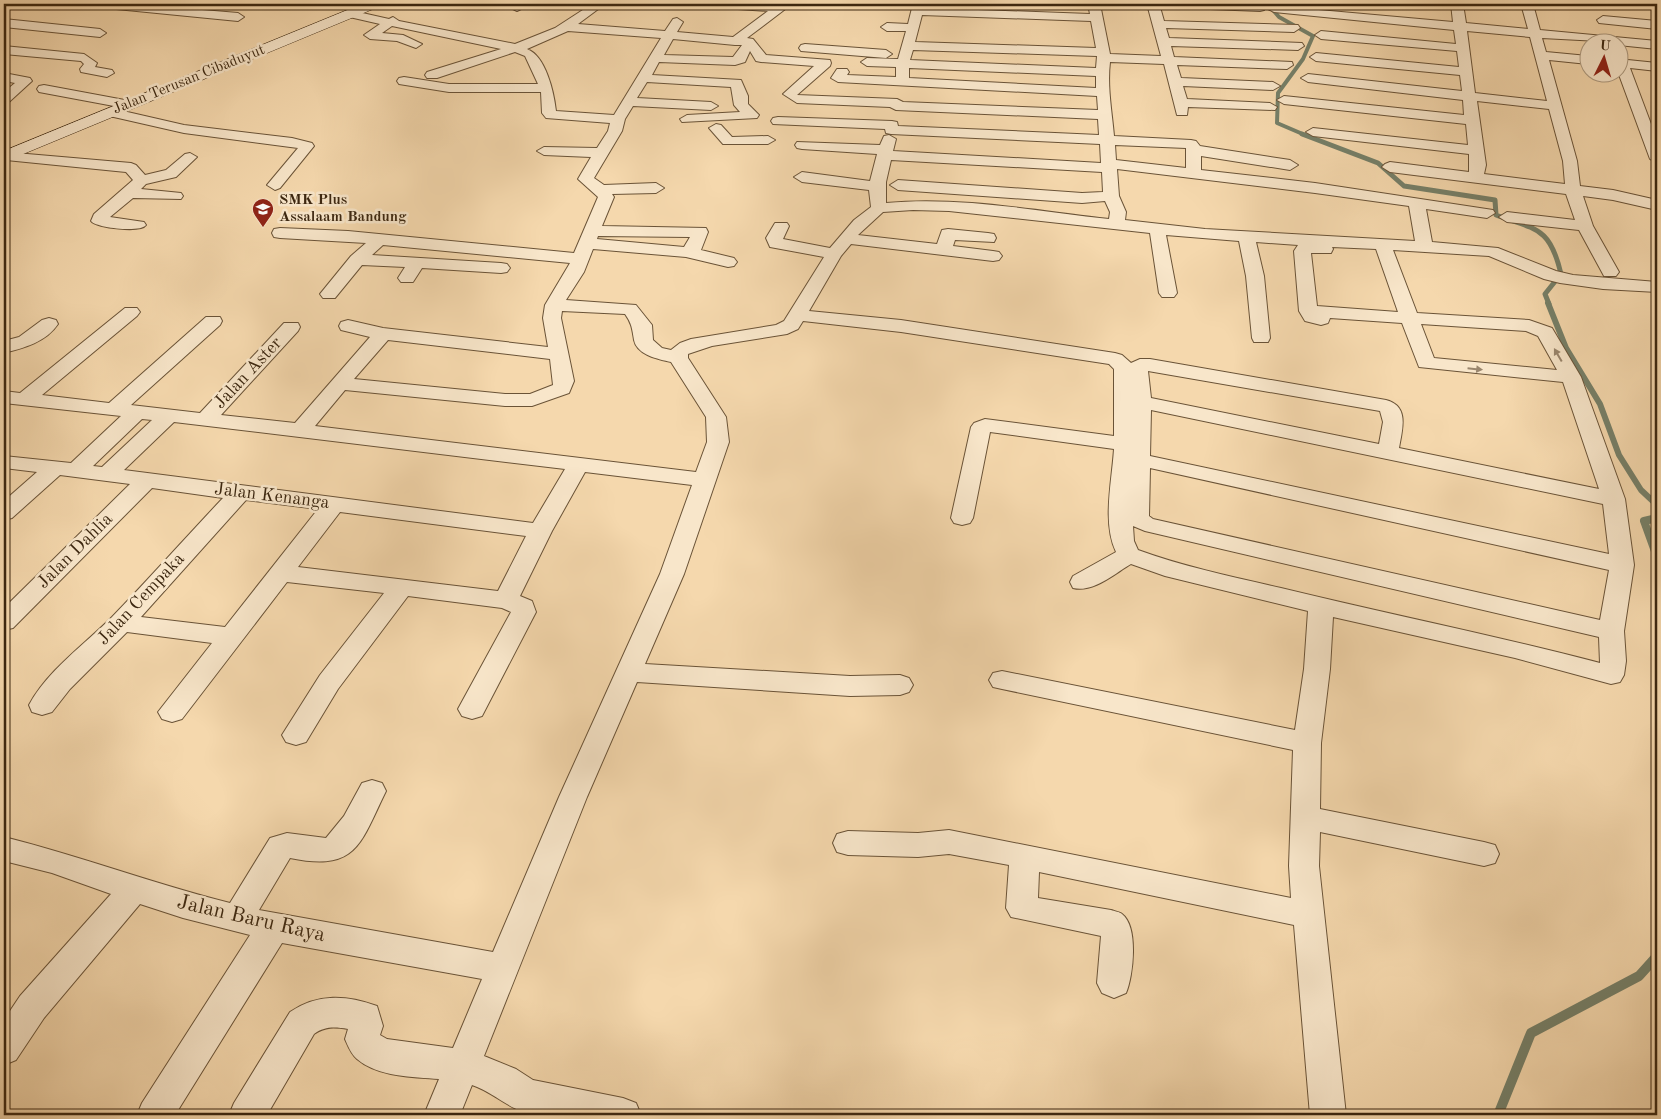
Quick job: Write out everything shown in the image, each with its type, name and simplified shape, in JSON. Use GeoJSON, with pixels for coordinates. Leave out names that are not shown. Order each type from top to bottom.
{"type":"FeatureCollection","features":[{"type":"Feature","properties":{"kind":"main road","name":"Jalan Terusan Cibaduyut"},"geometry":{"type":"LineString","coordinates":[[4,151],[32,145],[374,4]]}},
{"type":"Feature","properties":{"kind":"street"},"geometry":{"type":"LineString","coordinates":[[96,4],[238,17]]}},
{"type":"Feature","properties":{"kind":"street"},"geometry":{"type":"LineString","coordinates":[[432,75],[543,40],[568,27],[599,4]]}},
{"type":"Feature","properties":{"kind":"street"},"geometry":{"type":"LineString","coordinates":[[708,4],[782,6]]}},
{"type":"Feature","properties":{"kind":"street"},"geometry":{"type":"LineString","coordinates":[[1094,4],[1096,36],[1103,61],[1111,196],[1118,212],[1117,224]]}},
{"type":"Feature","properties":{"kind":"street"},"geometry":{"type":"LineString","coordinates":[[1153,4],[1192,147],[1193,173]]}},
{"type":"Feature","properties":{"kind":"street"},"geometry":{"type":"LineString","coordinates":[[1163,4],[1260,8]]}},
{"type":"Feature","properties":{"kind":"street"},"geometry":{"type":"LineString","coordinates":[[1391,20],[1392,4]]}},
{"type":"Feature","properties":{"kind":"street"},"geometry":{"type":"LineString","coordinates":[[1457,4],[1478,165],[1475,179]]}},
{"type":"Feature","properties":{"kind":"street"},"geometry":{"type":"LineString","coordinates":[[1527,4],[1556,106],[1570,161],[1573,190],[1584,226],[1610,272]]}},
{"type":"Feature","properties":{"kind":"street"},"geometry":{"type":"LineString","coordinates":[[735,41],[782,6]]}},
{"type":"Feature","properties":{"kind":"street"},"geometry":{"type":"LineString","coordinates":[[1274,9],[1305,7],[1391,20],[1578,38]]}},
{"type":"Feature","properties":{"kind":"street"},"geometry":{"type":"LineString","coordinates":[[678,358],[681,350],[698,344],[780,330],[796,321],[796,315],[840,246],[860,223],[878,197],[906,55],[916,29],[918,8],[1096,18]]}},
{"type":"Feature","properties":{"kind":"street"},"geometry":{"type":"LineString","coordinates":[[1246,8],[1256,27]]}},
{"type":"Feature","properties":{"kind":"street"},"geometry":{"type":"LineString","coordinates":[[349,14],[392,21],[515,48],[530,54],[547,88],[549,113],[551,115],[618,119]]}},
{"type":"Feature","properties":{"kind":"street"},"geometry":{"type":"LineString","coordinates":[[1607,32],[1601,16],[1657,25]]}},
{"type":"Feature","properties":{"kind":"street"},"geometry":{"type":"LineString","coordinates":[[392,21],[370,35],[399,38],[423,47]]}},
{"type":"Feature","properties":{"kind":"street"},"geometry":{"type":"LineString","coordinates":[[4,22],[100,33]]}},
{"type":"Feature","properties":{"kind":"street"},"geometry":{"type":"LineString","coordinates":[[656,188],[603,190],[586,180],[600,153],[615,131],[618,119],[677,22]]}},
{"type":"Feature","properties":{"kind":"street"},"geometry":{"type":"LineString","coordinates":[[1159,24],[1294,28]]}},
{"type":"Feature","properties":{"kind":"street"},"geometry":{"type":"LineString","coordinates":[[568,27],[749,42],[749,45],[759,52],[761,58],[825,63],[794,96],[1107,116]]}},
{"type":"Feature","properties":{"kind":"street"},"geometry":{"type":"LineString","coordinates":[[887,27],[916,29]]}},
{"type":"Feature","properties":{"kind":"street"},"geometry":{"type":"LineString","coordinates":[[1025,33],[1025,49]]}},
{"type":"Feature","properties":{"kind":"street"},"geometry":{"type":"LineString","coordinates":[[1321,35],[1463,48]]}},
{"type":"Feature","properties":{"kind":"street"},"geometry":{"type":"LineString","coordinates":[[543,40],[569,41]]}},
{"type":"Feature","properties":{"kind":"street"},"geometry":{"type":"LineString","coordinates":[[1164,42],[1298,46]]}},
{"type":"Feature","properties":{"kind":"street"},"geometry":{"type":"LineString","coordinates":[[1628,42],[1657,45]]}},
{"type":"Feature","properties":{"kind":"street"},"geometry":{"type":"LineString","coordinates":[[654,58],[738,60],[749,45]]}},
{"type":"Feature","properties":{"kind":"street"},"geometry":{"type":"LineString","coordinates":[[802,48],[906,55],[1287,65]]}},
{"type":"Feature","properties":{"kind":"street"},"geometry":{"type":"LineString","coordinates":[[867,62],[906,55],[1025,49],[1103,61]]}},
{"type":"Feature","properties":{"kind":"street"},"geometry":{"type":"LineString","coordinates":[[4,50],[84,58],[91,63],[86,69],[108,73]]}},
{"type":"Feature","properties":{"kind":"street"},"geometry":{"type":"LineString","coordinates":[[1542,55],[1578,59]]}},
{"type":"Feature","properties":{"kind":"street"},"geometry":{"type":"LineString","coordinates":[[1316,57],[1466,72]]}},
{"type":"Feature","properties":{"kind":"street"},"geometry":{"type":"LineString","coordinates":[[1628,65],[1657,67]]}},
{"type":"Feature","properties":{"kind":"street"},"geometry":{"type":"LineString","coordinates":[[842,72],[838,78],[902,83],[1104,92]]}},
{"type":"Feature","properties":{"kind":"street"},"geometry":{"type":"LineString","coordinates":[[4,77],[25,81],[4,99]]}},
{"type":"Feature","properties":{"kind":"street"},"geometry":{"type":"LineString","coordinates":[[643,78],[736,83],[745,111],[779,152]]}},
{"type":"Feature","properties":{"kind":"street"},"geometry":{"type":"LineString","coordinates":[[1308,78],[1556,106]]}},
{"type":"Feature","properties":{"kind":"street"},"geometry":{"type":"LineString","coordinates":[[404,81],[431,87],[547,88]]}},
{"type":"Feature","properties":{"kind":"street"},"geometry":{"type":"LineString","coordinates":[[1174,82],[1273,86]]}},
{"type":"Feature","properties":{"kind":"street"},"geometry":{"type":"LineString","coordinates":[[1627,82],[1657,159]]}},
{"type":"Feature","properties":{"kind":"street"},"geometry":{"type":"LineString","coordinates":[[44,90],[130,105]]}},
{"type":"Feature","properties":{"kind":"street"},"geometry":{"type":"LineString","coordinates":[[1284,100],[1472,120]]}},
{"type":"Feature","properties":{"kind":"street"},"geometry":{"type":"LineString","coordinates":[[628,102],[745,111]]}},
{"type":"Feature","properties":{"kind":"street"},"geometry":{"type":"LineString","coordinates":[[1182,111],[1270,107]]}},
{"type":"Feature","properties":{"kind":"street"},"geometry":{"type":"LineString","coordinates":[[687,120],[745,111]]}},
{"type":"Feature","properties":{"kind":"street"},"geometry":{"type":"LineString","coordinates":[[110,112],[184,129],[292,142],[307,146],[275,185]]}},
{"type":"Feature","properties":{"kind":"street"},"geometry":{"type":"LineString","coordinates":[[778,121],[1192,147],[1283,163],[1279,184]]}},
{"type":"Feature","properties":{"kind":"street"},"geometry":{"type":"LineString","coordinates":[[716,128],[728,141],[768,140]]}},
{"type":"Feature","properties":{"kind":"street"},"geometry":{"type":"LineString","coordinates":[[1313,132],[1476,150]]}},
{"type":"Feature","properties":{"kind":"street"},"geometry":{"type":"LineString","coordinates":[[802,145],[1193,173],[1487,213]]}},
{"type":"Feature","properties":{"kind":"street"},"geometry":{"type":"LineString","coordinates":[[4,151],[132,168],[141,180]]}},
{"type":"Feature","properties":{"kind":"street"},"geometry":{"type":"LineString","coordinates":[[544,151],[600,153]]}},
{"type":"Feature","properties":{"kind":"street"},"geometry":{"type":"LineString","coordinates":[[138,225],[99,221],[100,217],[129,194],[141,180],[170,174],[190,157]]}},
{"type":"Feature","properties":{"kind":"street"},"geometry":{"type":"LineString","coordinates":[[1390,167],[1613,195],[1657,205]]}},
{"type":"Feature","properties":{"kind":"street"},"geometry":{"type":"LineString","coordinates":[[802,177],[837,174],[878,197],[913,205],[949,206],[1385,250]]}},
{"type":"Feature","properties":{"kind":"street"},"geometry":{"type":"LineString","coordinates":[[898,185],[1082,198],[1111,196]]}},
{"type":"Feature","properties":{"kind":"street"},"geometry":{"type":"LineString","coordinates":[[341,384],[505,400],[532,400],[562,389],[564,381],[552,318],[554,305],[585,251],[606,197],[603,190]]}},
{"type":"Feature","properties":{"kind":"street"},"geometry":{"type":"LineString","coordinates":[[129,194],[175,196]]}},
{"type":"Feature","properties":{"kind":"street"},"geometry":{"type":"LineString","coordinates":[[1417,204],[1424,248]]}},
{"type":"Feature","properties":{"kind":"street"},"geometry":{"type":"LineString","coordinates":[[1507,217],[1584,226]]}},
{"type":"Feature","properties":{"kind":"street"},"geometry":{"type":"LineString","coordinates":[[781,226],[774,238],[776,243],[943,251],[993,256]]}},
{"type":"Feature","properties":{"kind":"street"},"geometry":{"type":"LineString","coordinates":[[1157,228],[1168,293]]}},
{"type":"Feature","properties":{"kind":"street"},"geometry":{"type":"LineString","coordinates":[[357,260],[509,267],[585,251],[700,232],[693,249],[686,252]]}},
{"type":"Feature","properties":{"kind":"street"},"geometry":{"type":"LineString","coordinates":[[280,233],[348,236],[379,240],[509,267]]}},
{"type":"Feature","properties":{"kind":"street"},"geometry":{"type":"LineString","coordinates":[[943,251],[948,234],[988,238]]}},
{"type":"Feature","properties":{"kind":"street"},"geometry":{"type":"LineString","coordinates":[[1246,237],[1255,276],[1261,338]]}},
{"type":"Feature","properties":{"kind":"street"},"geometry":{"type":"LineString","coordinates":[[329,294],[357,260],[379,240]]}},
{"type":"Feature","properties":{"kind":"street"},"geometry":{"type":"LineString","coordinates":[[1388,452],[1393,422],[1392,411],[1386,406],[1150,365],[1140,366],[1138,369],[1141,402],[1122,541],[1129,555],[1165,568],[1321,606],[1514,649],[1602,674],[1611,674],[1613,664],[1612,631],[1622,565],[1614,499],[1571,377],[1545,332],[1409,321],[1314,318],[1308,311],[1302,251],[1304,247],[1385,250],[1424,248],[1500,253],[1561,277],[1642,287],[1657,287]]}},
{"type":"Feature","properties":{"kind":"street"},"geometry":{"type":"LineString","coordinates":[[1385,250],[1409,321],[1426,363],[1571,377]]}},
{"type":"Feature","properties":{"kind":"street"},"geometry":{"type":"LineString","coordinates":[[585,251],[686,252],[728,262]]}},
{"type":"Feature","properties":{"kind":"street"},"geometry":{"type":"LineString","coordinates":[[407,278],[417,262]]}},
{"type":"Feature","properties":{"kind":"street"},"geometry":{"type":"LineString","coordinates":[[442,1115],[573,797],[672,574],[718,442],[716,417],[678,358],[655,352],[644,342],[643,325],[630,309],[554,305]]}},
{"type":"Feature","properties":{"kind":"street"},"geometry":{"type":"LineString","coordinates":[[25,399],[130,312]]}},
{"type":"Feature","properties":{"kind":"street"},"geometry":{"type":"LineString","coordinates":[[796,315],[902,326],[1115,359],[1124,367],[1138,518],[1145,524],[1612,631]]}},
{"type":"Feature","properties":{"kind":"street"},"geometry":{"type":"LineString","coordinates":[[114,409],[213,321]]}},
{"type":"Feature","properties":{"kind":"street"},"geometry":{"type":"LineString","coordinates":[[4,347],[26,341],[49,324]]}},
{"type":"Feature","properties":{"kind":"street"},"geometry":{"type":"LineString","coordinates":[[348,326],[384,334],[559,354]]}},
{"type":"Feature","properties":{"kind":"street","name":"Jalan Aster"},"geometry":{"type":"LineString","coordinates":[[205,420],[291,327]]}},
{"type":"Feature","properties":{"kind":"street"},"geometry":{"type":"LineString","coordinates":[[300,430],[384,334]]}},
{"type":"Feature","properties":{"kind":"street"},"geometry":{"type":"LineString","coordinates":[[4,396],[300,430],[578,466],[704,480]]}},
{"type":"Feature","properties":{"kind":"street"},"geometry":{"type":"LineString","coordinates":[[1141,402],[1614,499]]}},
{"type":"Feature","properties":{"kind":"street"},"geometry":{"type":"LineString","coordinates":[[4,513],[138,412]]}},
{"type":"Feature","properties":{"kind":"street"},"geometry":{"type":"LineString","coordinates":[[108,474],[168,416]]}},
{"type":"Feature","properties":{"kind":"street"},"geometry":{"type":"LineString","coordinates":[[962,518],[981,427],[985,425],[1133,452],[1622,565]]}},
{"type":"Feature","properties":{"kind":"street","name":"Jalan Kenanga"},"geometry":{"type":"LineString","coordinates":[[4,462],[66,468],[240,493],[335,503],[540,531]]}},
{"type":"Feature","properties":{"kind":"street"},"geometry":{"type":"LineString","coordinates":[[506,600],[540,531],[578,466]]}},
{"type":"Feature","properties":{"kind":"street","name":"Jalan Dahlia"},"geometry":{"type":"LineString","coordinates":[[4,622],[147,480]]}},
{"type":"Feature","properties":{"kind":"street","name":"Jalan Cempaka"},"geometry":{"type":"LineString","coordinates":[[42,705],[61,682],[121,623],[240,493]]}},
{"type":"Feature","properties":{"kind":"street"},"geometry":{"type":"LineString","coordinates":[[172,712],[335,503]]}},
{"type":"Feature","properties":{"kind":"street"},"geometry":{"type":"LineString","coordinates":[[1082,582],[1129,555]]}},
{"type":"Feature","properties":{"kind":"street"},"geometry":{"type":"LineString","coordinates":[[280,573],[506,600],[523,606],[524,612],[472,709]]}},
{"type":"Feature","properties":{"kind":"street"},"geometry":{"type":"LineString","coordinates":[[296,735],[329,682],[401,588]]}},
{"type":"Feature","properties":{"kind":"street"},"geometry":{"type":"LineString","coordinates":[[1321,606],[1317,669],[1307,743],[1304,866],[1328,1115]]}},
{"type":"Feature","properties":{"kind":"street"},"geometry":{"type":"LineString","coordinates":[[121,623],[230,636]]}},
{"type":"Feature","properties":{"kind":"street"},"geometry":{"type":"LineString","coordinates":[[629,672],[850,686],[900,685]]}},
{"type":"Feature","properties":{"kind":"street"},"geometry":{"type":"LineString","coordinates":[[1002,680],[1307,743]]}},
{"type":"Feature","properties":{"kind":"street"},"geometry":{"type":"LineString","coordinates":[[237,919],[281,847],[287,845],[327,851],[336,848],[358,819],[372,791]]}},
{"type":"Feature","properties":{"kind":"street"},"geometry":{"type":"LineString","coordinates":[[1306,819],[1324,821],[1484,854]]}},
{"type":"Feature","properties":{"kind":"street"},"geometry":{"type":"LineString","coordinates":[[848,842],[918,845],[949,842],[1026,856],[1267,908],[1309,914]]}},
{"type":"Feature","properties":{"kind":"street","name":"Jalan Baru Raya"},"geometry":{"type":"LineString","coordinates":[[4,849],[52,861],[183,905],[237,919],[275,928],[504,968]]}},
{"type":"Feature","properties":{"kind":"street"},"geometry":{"type":"LineString","coordinates":[[1026,856],[1022,908],[1111,924],[1116,933],[1114,983]]}},
{"type":"Feature","properties":{"kind":"street"},"geometry":{"type":"LineString","coordinates":[[4,1049],[32,1007],[135,888]]}},
{"type":"Feature","properties":{"kind":"street"},"geometry":{"type":"LineString","coordinates":[[155,1115],[261,946],[275,928]]}},
{"type":"Feature","properties":{"kind":"street"},"geometry":{"type":"LineString","coordinates":[[247,1115],[302,1023],[311,1016],[340,1012],[365,1017],[366,1026],[362,1039],[365,1046],[381,1055],[462,1066],[513,1085],[525,1095],[623,1115]]}},
{"type":"Feature","properties":{"kind":"waterway"},"geometry":{"type":"LineString","coordinates":[[1268,4],[1279,17],[1313,36],[1303,59],[1278,93],[1277,123],[1305,135]]}},
{"type":"Feature","properties":{"kind":"waterway"},"geometry":{"type":"LineString","coordinates":[[1302,134],[1378,163],[1404,186],[1495,200],[1496,215],[1540,232],[1552,247],[1561,274],[1545,294],[1549,304]]}},
{"type":"Feature","properties":{"kind":"waterway"},"geometry":{"type":"LineString","coordinates":[[1548,303],[1566,348],[1600,404],[1619,455],[1641,490],[1657,505]]}},
{"type":"Feature","properties":{"kind":"waterway"},"geometry":{"type":"LineString","coordinates":[[1657,518],[1644,521],[1657,557]]}},
{"type":"Feature","properties":{"kind":"waterway"},"geometry":{"type":"LineString","coordinates":[[1498,1115],[1531,1033],[1639,976],[1657,956]]}},
{"type":"Feature","properties":{"kind":"place","name":"SMK Plus Assalaam Bandung"},"geometry":{"type":"Point","coordinates":[263,228]}}]}
